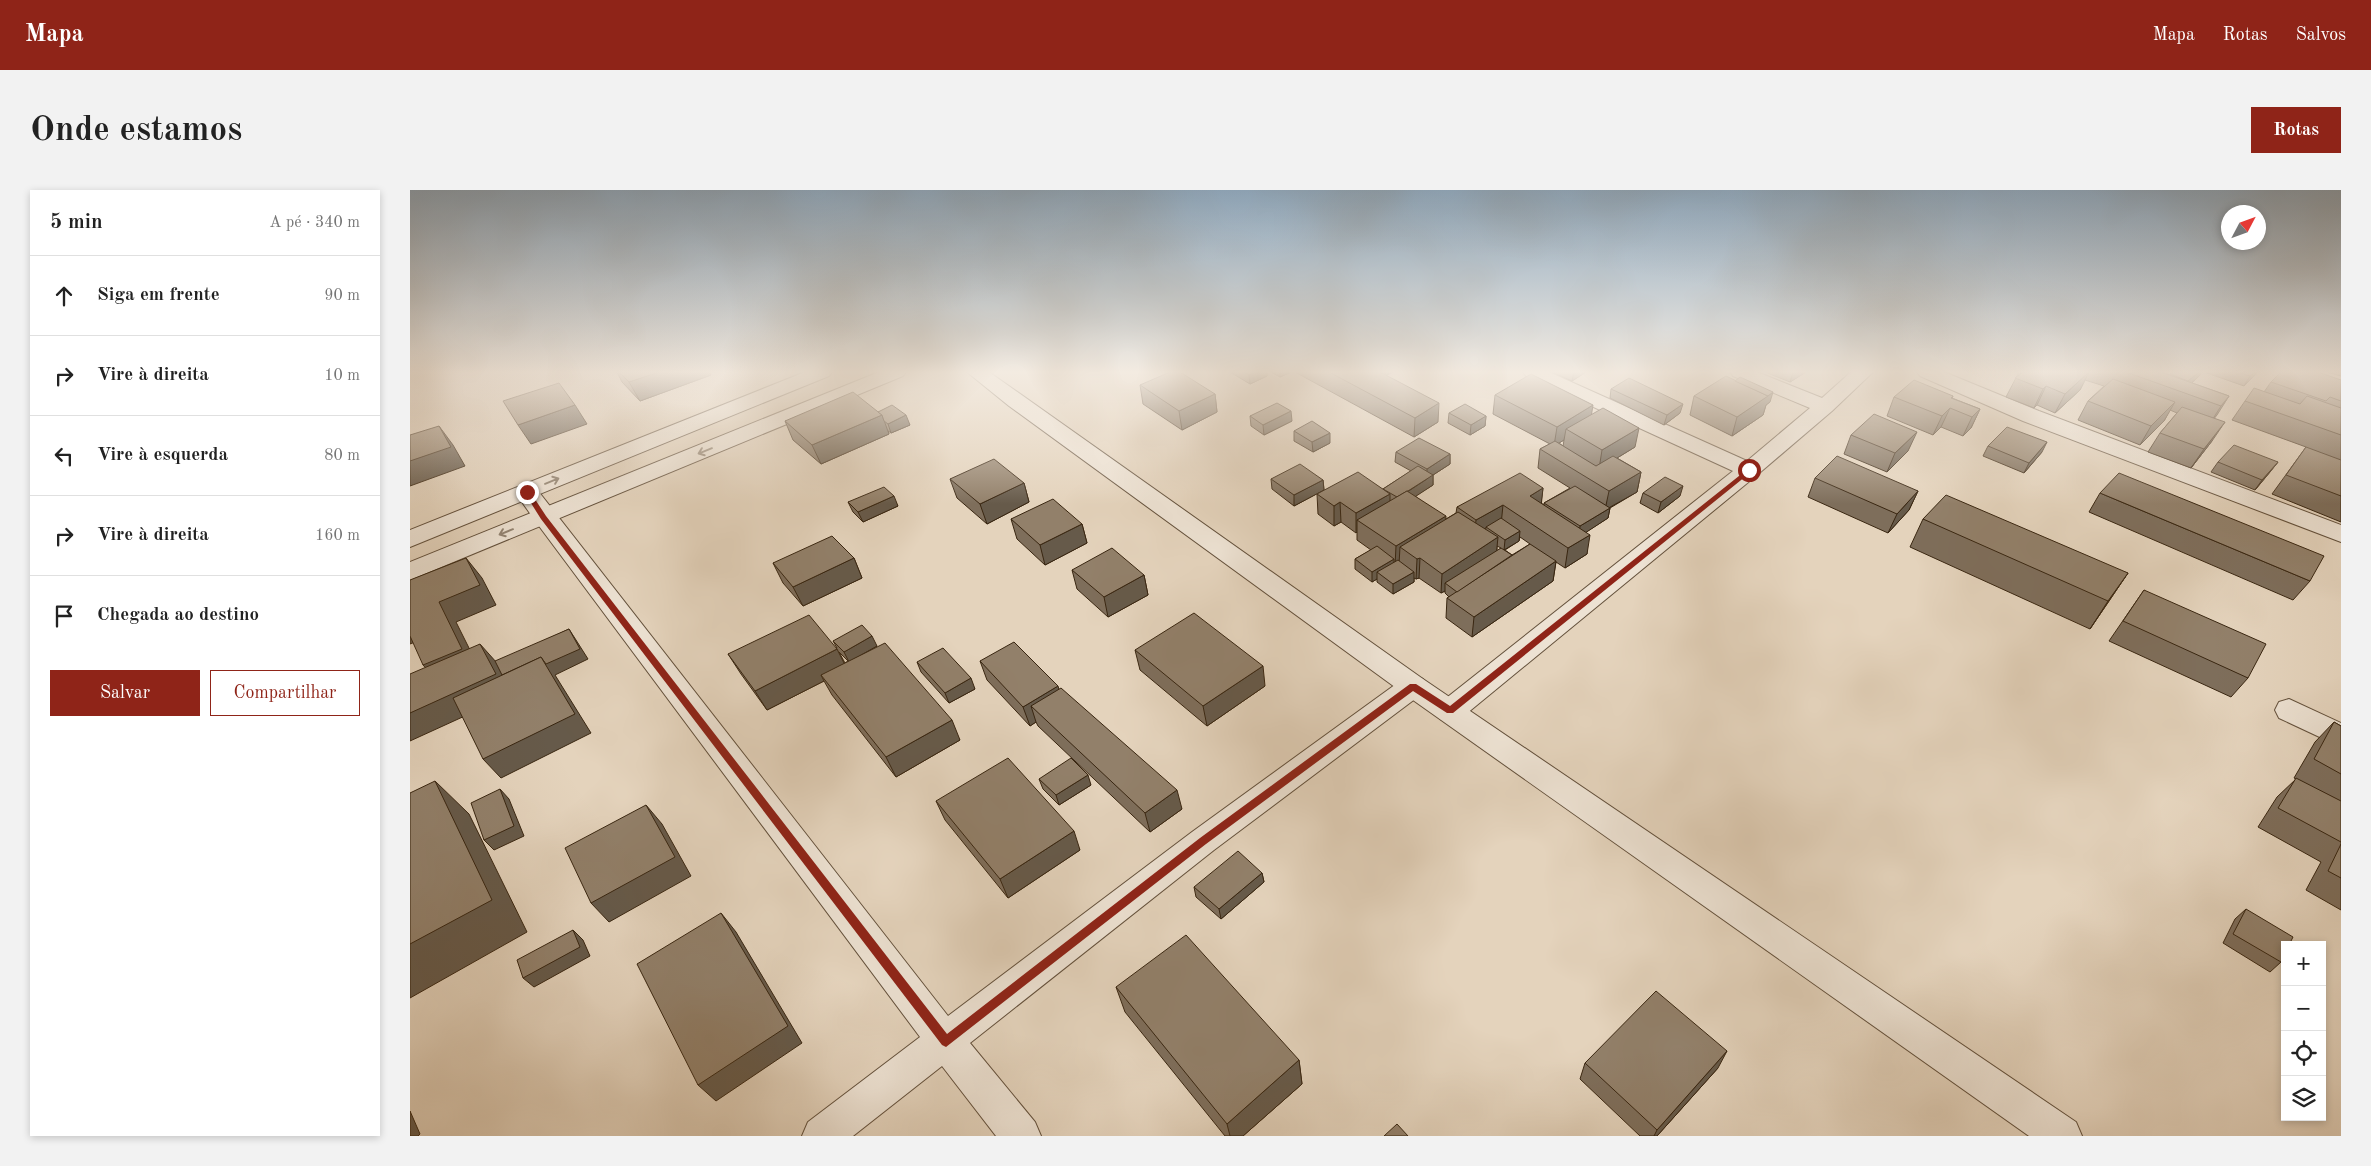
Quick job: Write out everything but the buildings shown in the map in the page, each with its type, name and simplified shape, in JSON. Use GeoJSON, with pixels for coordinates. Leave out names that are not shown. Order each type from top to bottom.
{"type":"FeatureCollection","features":[{"type":"Feature","properties":{"kind":"street"},"geometry":{"type":"LineString","coordinates":[[410,539],[713,416]]}},
{"type":"Feature","properties":{"kind":"street"},"geometry":{"type":"LineString","coordinates":[[410,572],[789,416]]}},
{"type":"Feature","properties":{"kind":"street"},"geometry":{"type":"LineString","coordinates":[[1036,416],[1413,686],[2062,1136]]}},
{"type":"Feature","properties":{"kind":"street"},"geometry":{"type":"LineString","coordinates":[[1630,416],[1749,470]]}},
{"type":"Feature","properties":{"kind":"street"},"geometry":{"type":"LineString","coordinates":[[1450,711],[1815,416]]}},
{"type":"Feature","properties":{"kind":"street"},"geometry":{"type":"LineString","coordinates":[[2030,416],[2341,534]]}},
{"type":"Feature","properties":{"kind":"street"},"geometry":{"type":"LineString","coordinates":[[527,492],[544,517],[946,1042],[1021,1136]]}},
{"type":"Feature","properties":{"kind":"street"},"geometry":{"type":"LineString","coordinates":[[822,1136],[946,1042],[1203,841],[1413,686]]}},
{"type":"Feature","properties":{"kind":"street"},"geometry":{"type":"LineString","coordinates":[[2289,710],[2341,736]]}},
{"type":"Feature","properties":{"kind":"route"},"geometry":{"type":"LineString","coordinates":[[527,492],[544,517],[946,1042],[1203,841],[1413,686],[1450,711],[1749,470]]}}]}
